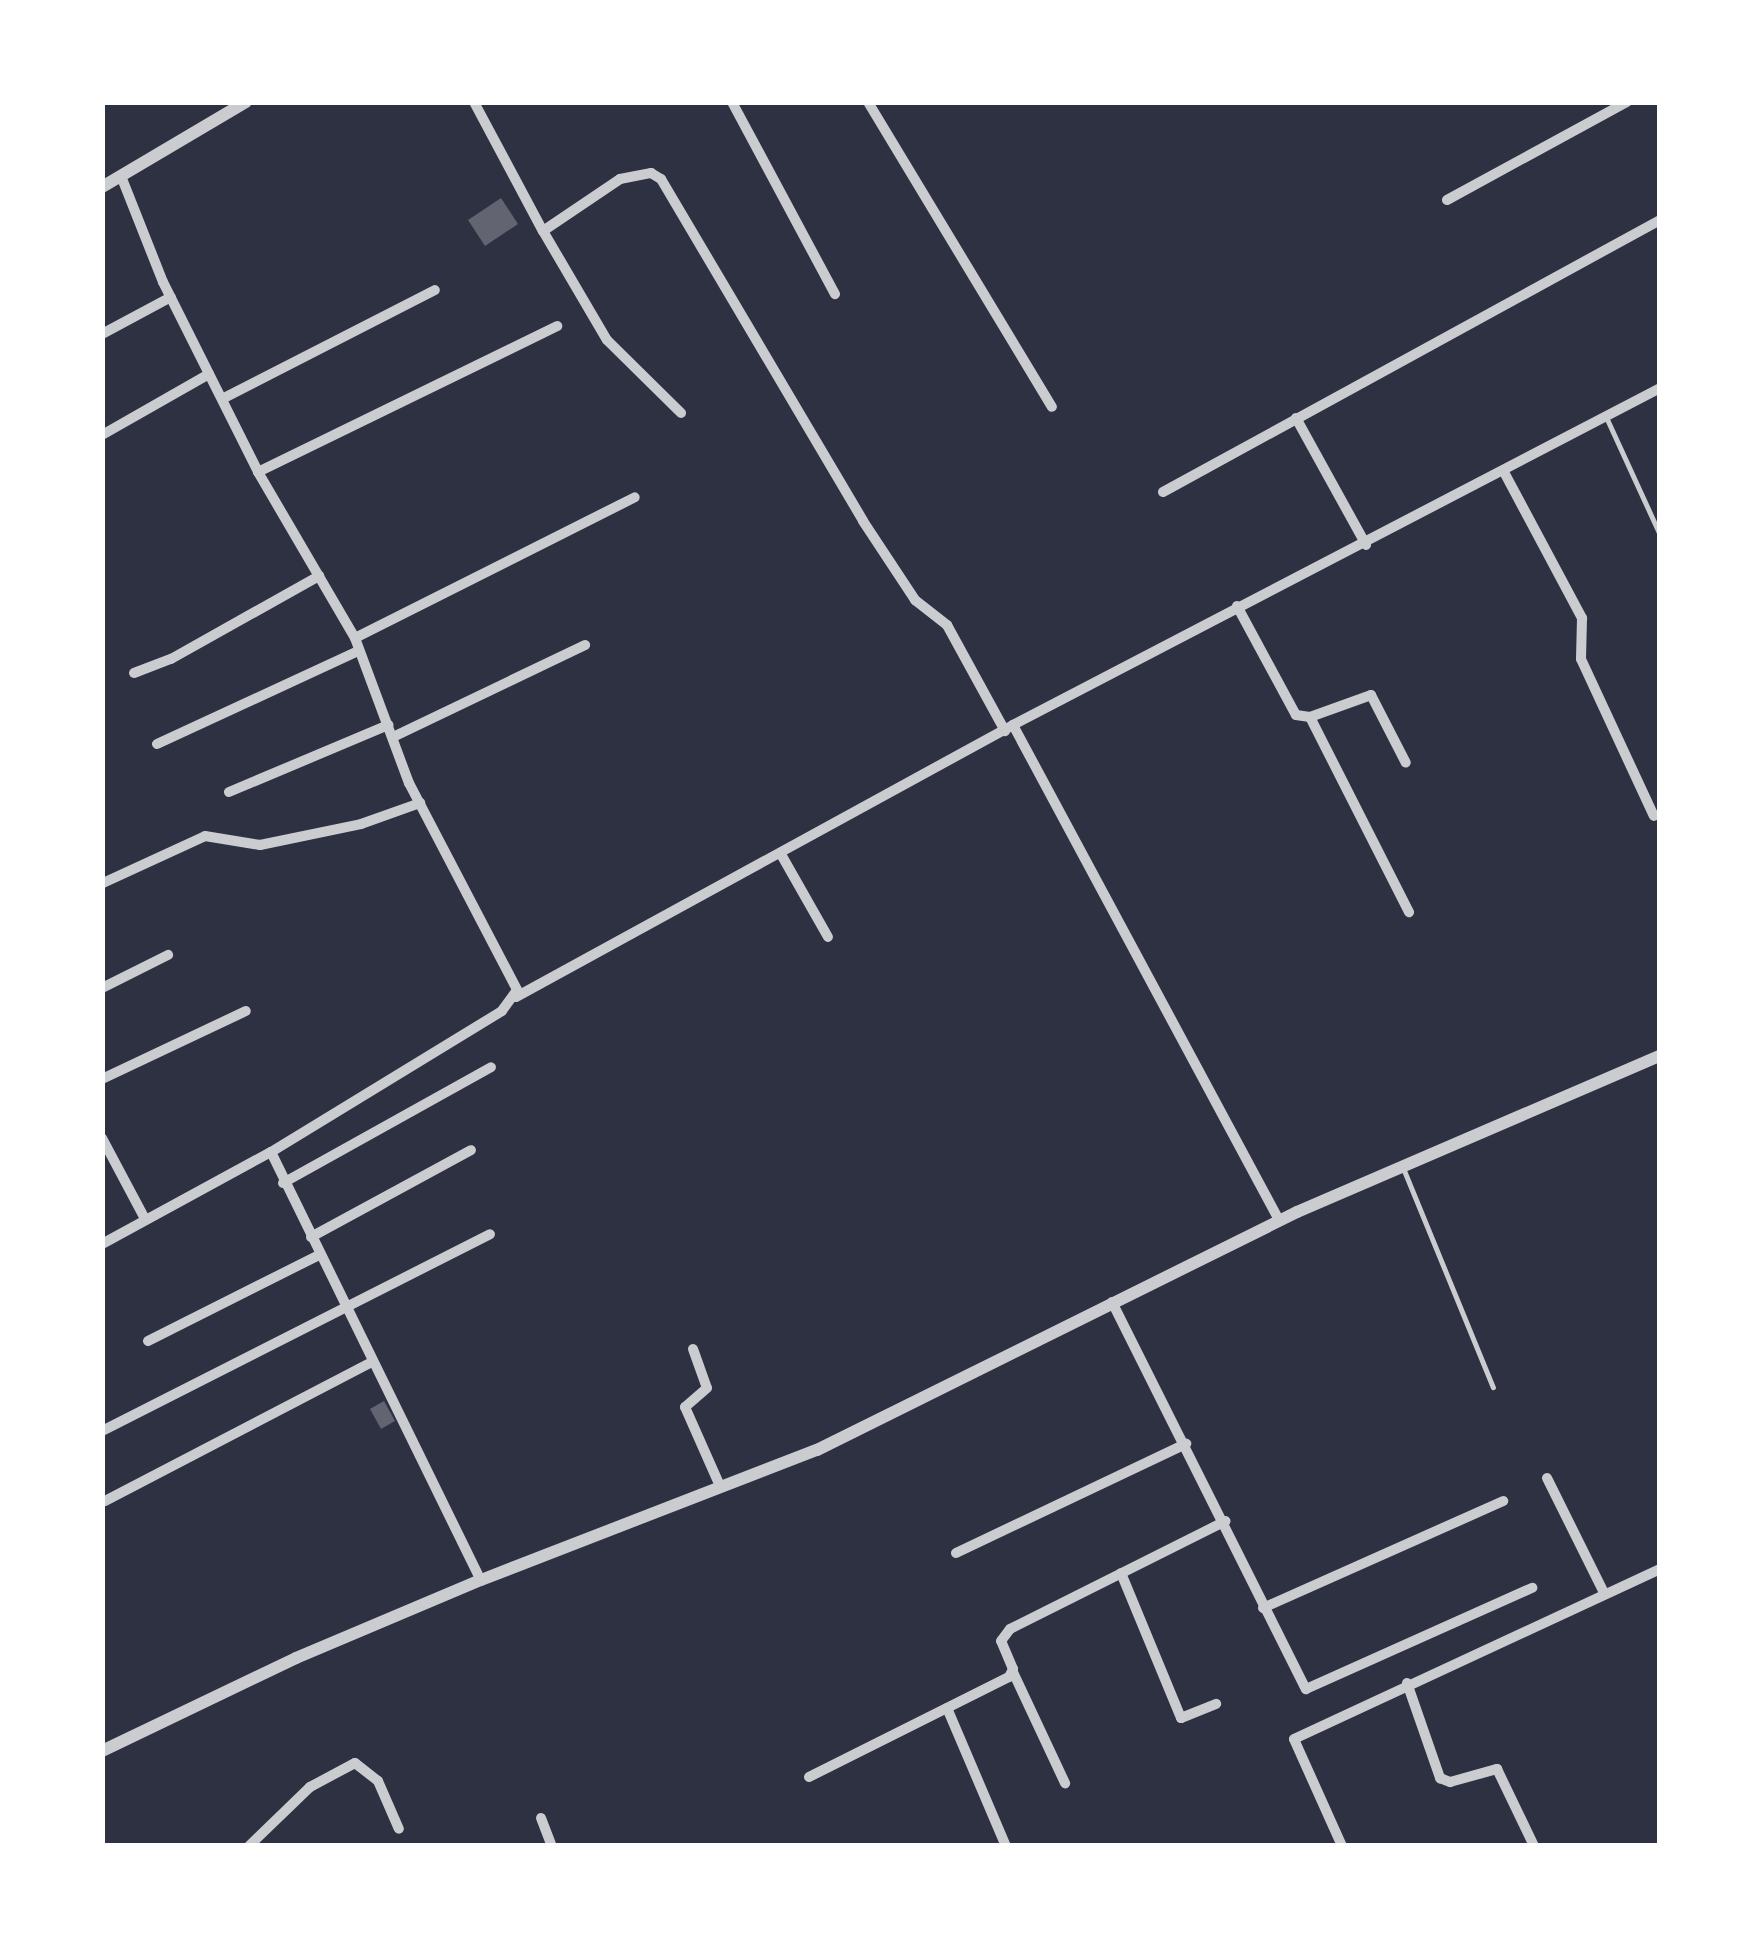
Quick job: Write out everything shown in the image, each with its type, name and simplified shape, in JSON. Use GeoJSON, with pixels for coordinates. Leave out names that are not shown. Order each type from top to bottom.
{"type":"FeatureCollection","features":[{"type":"Feature","properties":{"kind":"street"},"geometry":{"type":"LineString","coordinates":[[102,187],[246,102]]}},
{"type":"Feature","properties":{"kind":"street"},"geometry":{"type":"LineString","coordinates":[[474,102],[542,231],[607,340],[681,413]]}},
{"type":"Feature","properties":{"kind":"street"},"geometry":{"type":"LineString","coordinates":[[732,102],[836,294]]}},
{"type":"Feature","properties":{"kind":"street"},"geometry":{"type":"LineString","coordinates":[[868,102],[1052,407]]}},
{"type":"Feature","properties":{"kind":"street"},"geometry":{"type":"LineString","coordinates":[[1448,200],[1627,102]]}},
{"type":"Feature","properties":{"kind":"street"},"geometry":{"type":"LineString","coordinates":[[542,231],[620,179],[657,174],[863,521],[915,600],[947,626],[1009,728],[1280,1220]]}},
{"type":"Feature","properties":{"kind":"street"},"geometry":{"type":"LineString","coordinates":[[121,176],[171,297],[258,472],[356,638],[358,652],[420,804],[513,979],[516,997]]}},
{"type":"Feature","properties":{"kind":"street"},"geometry":{"type":"LineString","coordinates":[[1162,492],[1660,220]]}},
{"type":"Feature","properties":{"kind":"street"},"geometry":{"type":"LineString","coordinates":[[222,399],[435,290]]}},
{"type":"Feature","properties":{"kind":"street"},"geometry":{"type":"LineString","coordinates":[[102,334],[171,297]]}},
{"type":"Feature","properties":{"kind":"street"},"geometry":{"type":"LineString","coordinates":[[258,472],[558,326]]}},
{"type":"Feature","properties":{"kind":"street"},"geometry":{"type":"LineString","coordinates":[[102,435],[209,374]]}},
{"type":"Feature","properties":{"kind":"street"},"geometry":{"type":"LineString","coordinates":[[102,1244],[270,1152],[516,997],[1238,606],[1366,544],[1660,388]]}},
{"type":"Feature","properties":{"kind":"street"},"geometry":{"type":"LineString","coordinates":[[1296,418],[1366,544]]}},
{"type":"Feature","properties":{"kind":"street"},"geometry":{"type":"LineString","coordinates":[[1504,472],[1582,618],[1579,654],[1654,816]]}},
{"type":"Feature","properties":{"kind":"street"},"geometry":{"type":"LineString","coordinates":[[356,638],[635,497]]}},
{"type":"Feature","properties":{"kind":"street"},"geometry":{"type":"LineString","coordinates":[[134,673],[172,659],[318,576]]}},
{"type":"Feature","properties":{"kind":"street"},"geometry":{"type":"LineString","coordinates":[[1238,606],[1293,711],[1310,717],[1371,695],[1406,763]]}},
{"type":"Feature","properties":{"kind":"street"},"geometry":{"type":"LineString","coordinates":[[393,738],[585,645]]}},
{"type":"Feature","properties":{"kind":"street"},"geometry":{"type":"LineString","coordinates":[[157,744],[358,652]]}},
{"type":"Feature","properties":{"kind":"street"},"geometry":{"type":"LineString","coordinates":[[1310,717],[1409,912]]}},
{"type":"Feature","properties":{"kind":"street"},"geometry":{"type":"LineString","coordinates":[[229,792],[388,725]]}},
{"type":"Feature","properties":{"kind":"street"},"geometry":{"type":"LineString","coordinates":[[102,883],[205,836],[260,845],[361,824],[420,804]]}},
{"type":"Feature","properties":{"kind":"street"},"geometry":{"type":"LineString","coordinates":[[782,856],[828,937]]}},
{"type":"Feature","properties":{"kind":"street"},"geometry":{"type":"LineString","coordinates":[[102,988],[168,955]]}},
{"type":"Feature","properties":{"kind":"street"},"geometry":{"type":"LineString","coordinates":[[102,1079],[246,1011]]}},
{"type":"Feature","properties":{"kind":"street"},"geometry":{"type":"LineString","coordinates":[[102,1751],[296,1658],[480,1580],[817,1450],[1280,1220],[1660,1056]]}},
{"type":"Feature","properties":{"kind":"street"},"geometry":{"type":"LineString","coordinates":[[283,1183],[491,1067]]}},
{"type":"Feature","properties":{"kind":"street"},"geometry":{"type":"LineString","coordinates":[[102,1138],[145,1220]]}},
{"type":"Feature","properties":{"kind":"street"},"geometry":{"type":"LineString","coordinates":[[311,1237],[470,1150]]}},
{"type":"Feature","properties":{"kind":"street"},"geometry":{"type":"LineString","coordinates":[[270,1152],[370,1363],[480,1580]]}},
{"type":"Feature","properties":{"kind":"street"},"geometry":{"type":"LineString","coordinates":[[102,1432],[346,1312],[490,1234]]}},
{"type":"Feature","properties":{"kind":"street"},"geometry":{"type":"LineString","coordinates":[[148,1341],[319,1255]]}},
{"type":"Feature","properties":{"kind":"street"},"geometry":{"type":"LineString","coordinates":[[1112,1302],[1226,1521],[1263,1608],[1306,1690],[1532,1588]]}},
{"type":"Feature","properties":{"kind":"street"},"geometry":{"type":"LineString","coordinates":[[694,1349],[707,1388],[685,1407],[720,1486]]}},
{"type":"Feature","properties":{"kind":"street"},"geometry":{"type":"LineString","coordinates":[[106,1502],[370,1363]]}},
{"type":"Feature","properties":{"kind":"street"},"geometry":{"type":"LineString","coordinates":[[956,1553],[1186,1444]]}},
{"type":"Feature","properties":{"kind":"street"},"geometry":{"type":"LineString","coordinates":[[1547,1478],[1604,1594]]}},
{"type":"Feature","properties":{"kind":"street"},"geometry":{"type":"LineString","coordinates":[[1263,1608],[1503,1501]]}},
{"type":"Feature","properties":{"kind":"street"},"geometry":{"type":"LineString","coordinates":[[1065,1783],[1013,1672],[1004,1634],[1226,1521]]}},
{"type":"Feature","properties":{"kind":"street"},"geometry":{"type":"LineString","coordinates":[[1342,1846],[1294,1739],[1660,1569]]}},
{"type":"Feature","properties":{"kind":"street"},"geometry":{"type":"LineString","coordinates":[[1121,1573],[1181,1718],[1216,1704]]}},
{"type":"Feature","properties":{"kind":"street"},"geometry":{"type":"LineString","coordinates":[[809,1778],[1013,1672]]}},
{"type":"Feature","properties":{"kind":"street"},"geometry":{"type":"LineString","coordinates":[[1408,1684],[1440,1778],[1450,1782],[1497,1769],[1534,1846]]}},
{"type":"Feature","properties":{"kind":"street"},"geometry":{"type":"LineString","coordinates":[[947,1708],[1006,1846]]}},
{"type":"Feature","properties":{"kind":"street"},"geometry":{"type":"LineString","coordinates":[[249,1846],[310,1787],[355,1764],[378,1781],[399,1829]]}},
{"type":"Feature","properties":{"kind":"street"},"geometry":{"type":"LineString","coordinates":[[541,1818],[552,1846]]}},
{"type":"Feature","properties":{"kind":"lane"},"geometry":{"type":"LineString","coordinates":[[1606,417],[1660,535]]}},
{"type":"Feature","properties":{"kind":"lane"},"geometry":{"type":"LineString","coordinates":[[1402,1166],[1493,1387]]}},
{"type":"Feature","properties":{"kind":"building"},"geometry":{"type":"Polygon","coordinates":[[[501,198],[518,224],[485,246],[468,220],[501,198]]]}},
{"type":"Feature","properties":{"kind":"building"},"geometry":{"type":"Polygon","coordinates":[[[384,1401],[395,1421],[381,1429],[370,1409],[384,1401]]]}}]}
